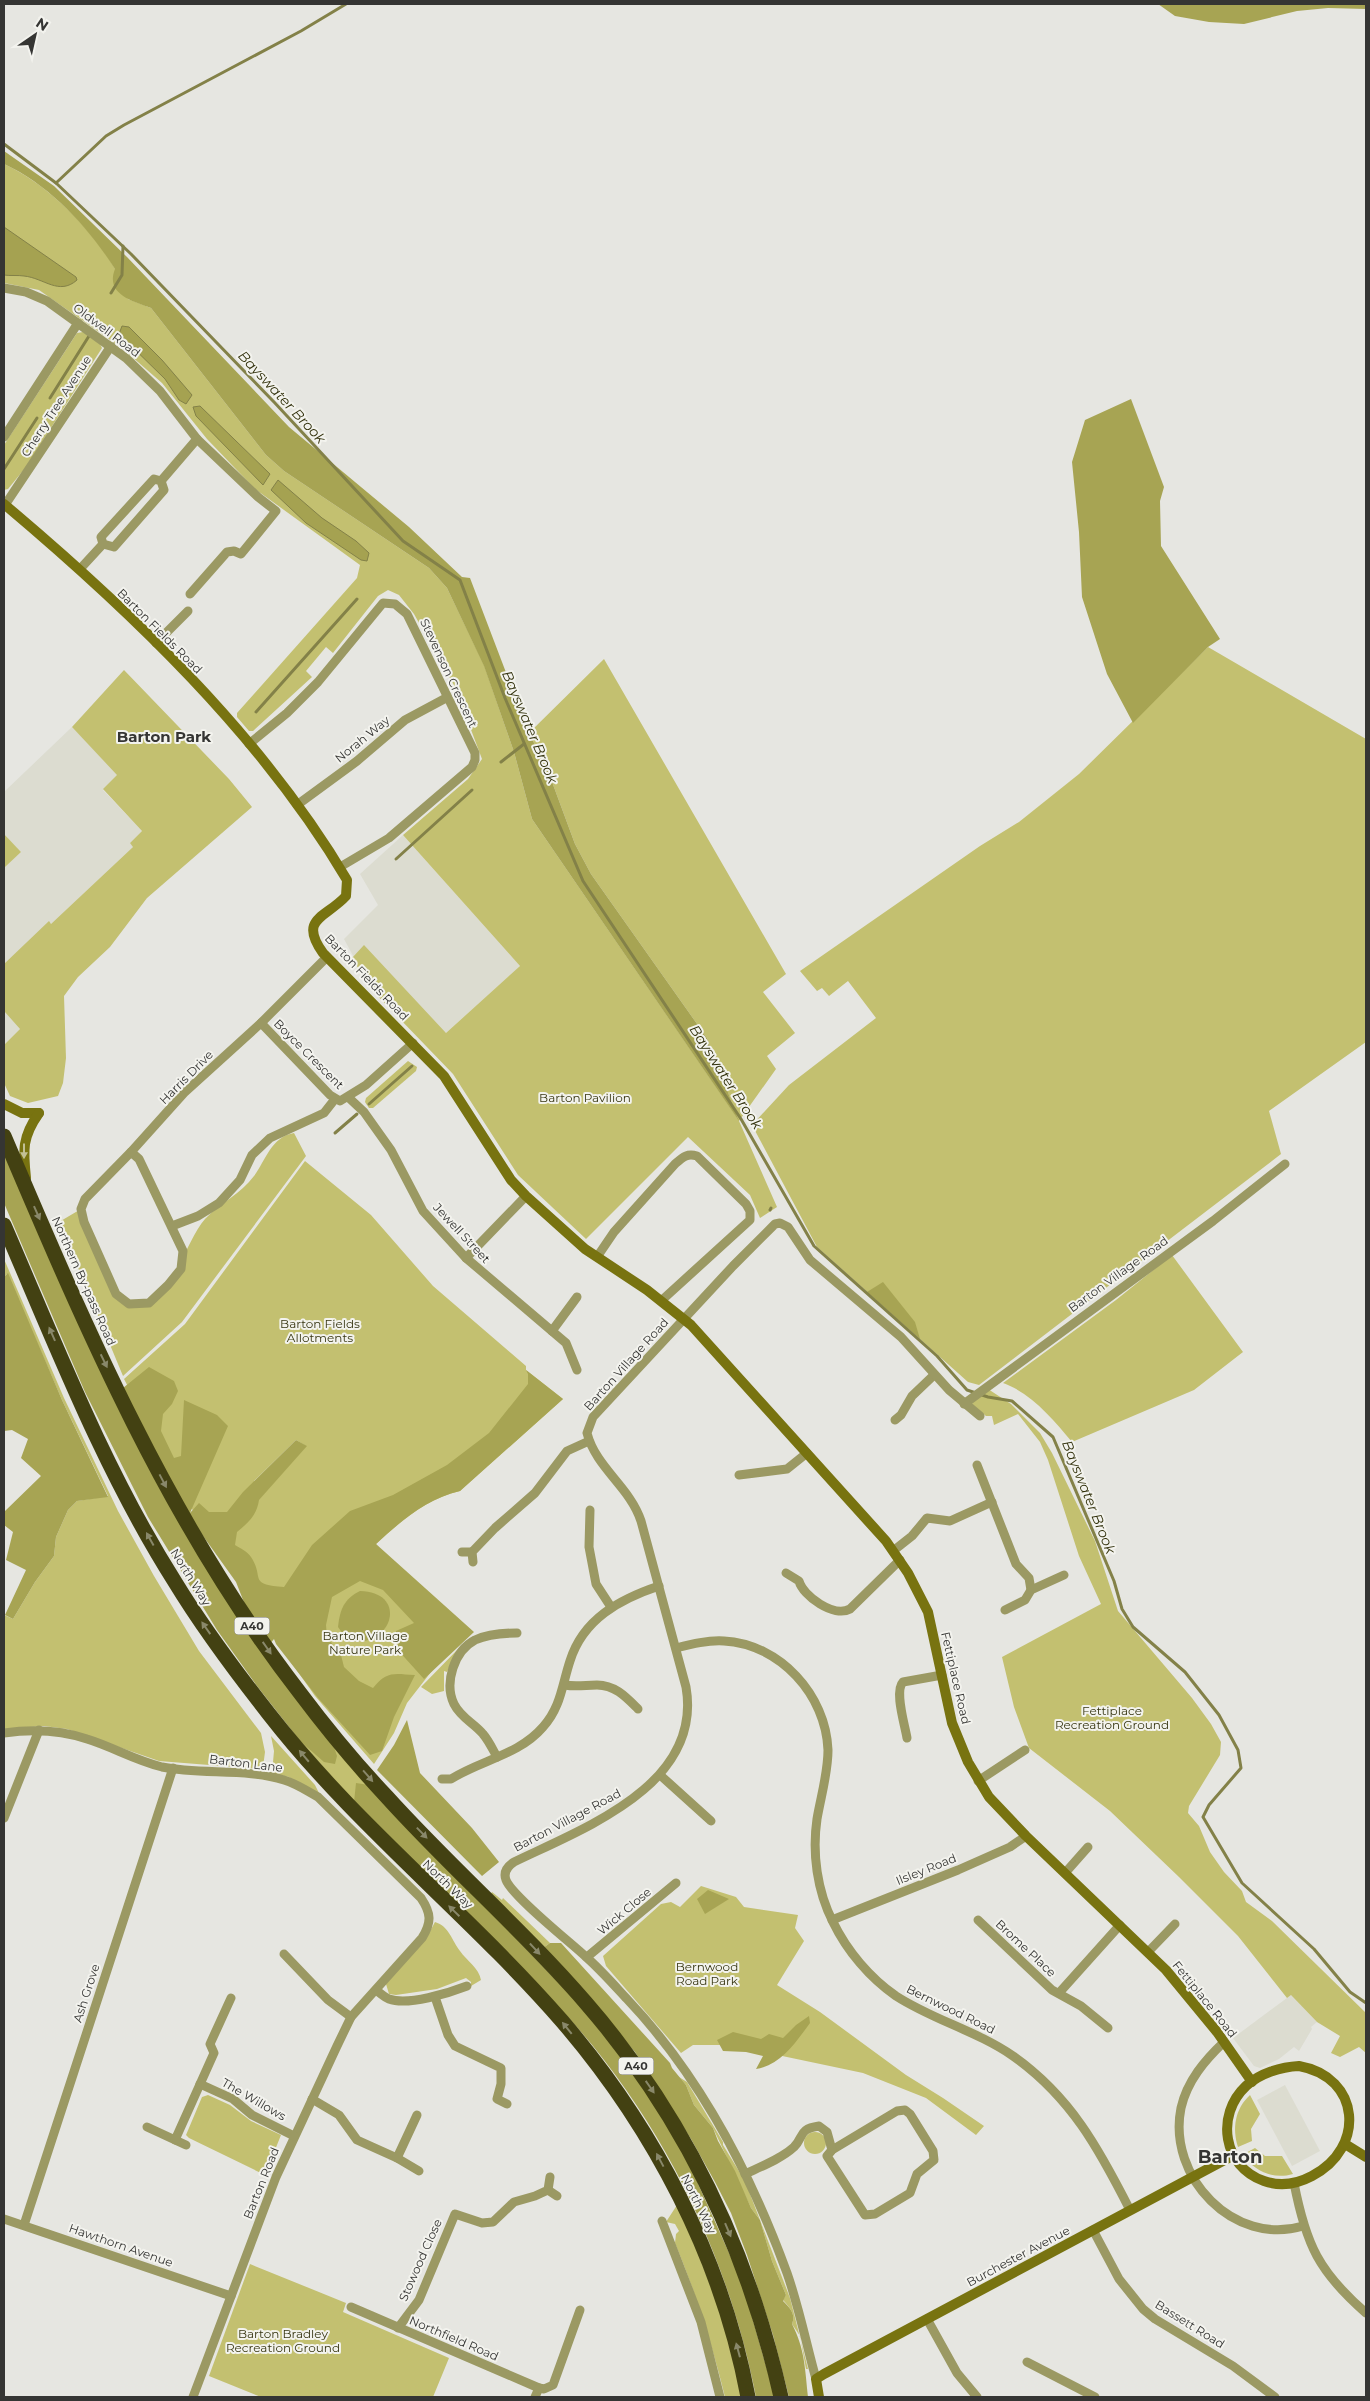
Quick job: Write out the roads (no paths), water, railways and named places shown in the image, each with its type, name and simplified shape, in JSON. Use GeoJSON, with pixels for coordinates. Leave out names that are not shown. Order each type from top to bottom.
{"type":"FeatureCollection","features":[{"type":"Feature","properties":{"kind":"highway","name":"Northern By-pass Road"},"geometry":{"type":"LineString","coordinates":[[4,1136],[93,1339],[141,1437]]}},
{"type":"Feature","properties":{"kind":"highway","name":"North Way"},"geometry":{"type":"LineString","coordinates":[[4,1225],[85,1410],[126,1494],[174,1582],[270,1715],[348,1806],[513,1969],[562,2021],[586,2050],[633,2116],[676,2189],[705,2251],[733,2333],[748,2397]]}},
{"type":"Feature","properties":{"kind":"highway","name":"North Way"},"geometry":{"type":"LineString","coordinates":[[141,1437],[163,1481],[224,1585],[298,1691],[388,1798],[584,2000],[630,2057],[657,2096],[702,2172],[744,2268],[762,2322],[781,2397]]}},
{"type":"Feature","properties":{"kind":"street","name":"Oldwell Road"},"geometry":{"type":"LineString","coordinates":[[4,288],[37,296],[111,346],[160,392],[197,439],[258,498],[276,511],[241,554],[234,551],[226,552],[190,594]]}},
{"type":"Feature","properties":{"kind":"street"},"geometry":{"type":"LineString","coordinates":[[4,437],[78,323]]}},
{"type":"Feature","properties":{"kind":"street","name":"Cherry Tree Avenue"},"geometry":{"type":"LineString","coordinates":[[5,507],[111,346]]}},
{"type":"Feature","properties":{"kind":"street"},"geometry":{"type":"LineString","coordinates":[[161,481],[197,439]]}},
{"type":"Feature","properties":{"kind":"street"},"geometry":{"type":"LineString","coordinates":[[103,544],[101,537],[154,479],[161,481]]}},
{"type":"Feature","properties":{"kind":"street"},"geometry":{"type":"LineString","coordinates":[[103,544],[114,547],[164,490],[161,481]]}},
{"type":"Feature","properties":{"kind":"street","name":"Barton Fields Road"},"geometry":{"type":"LineString","coordinates":[[5,507],[80,570],[156,644],[249,744],[297,805],[347,880],[346,896],[319,919],[312,932],[312,937],[327,957],[444,1076],[511,1180],[578,1244],[662,1301],[683,1319]]}},
{"type":"Feature","properties":{"kind":"street"},"geometry":{"type":"LineString","coordinates":[[80,570],[103,544]]}},
{"type":"Feature","properties":{"kind":"street","name":"Stevenson Crescent"},"geometry":{"type":"LineString","coordinates":[[249,744],[274,724],[318,682],[383,603],[395,604],[407,614],[474,753],[475,760],[472,767],[388,838],[340,868]]}},
{"type":"Feature","properties":{"kind":"street"},"geometry":{"type":"LineString","coordinates":[[156,644],[188,611]]}},
{"type":"Feature","properties":{"kind":"street","name":"Norah Way"},"geometry":{"type":"LineString","coordinates":[[297,805],[357,762],[405,720],[446,698]]}},
{"type":"Feature","properties":{"kind":"street","name":"Boyce Crescent"},"geometry":{"type":"LineString","coordinates":[[327,957],[261,1023],[335,1099],[340,1101],[366,1085],[413,1043]]}},
{"type":"Feature","properties":{"kind":"street","name":"Harris Drive"},"geometry":{"type":"LineString","coordinates":[[172,1226],[183,1251],[181,1269],[149,1303],[129,1304],[116,1294],[84,1222],[82,1208],[85,1200],[184,1093],[261,1023]]}},
{"type":"Feature","properties":{"kind":"street","name":"Jewell Street"},"geometry":{"type":"LineString","coordinates":[[348,1097],[360,1108],[391,1150],[424,1211],[466,1258],[566,1343],[577,1370]]}},
{"type":"Feature","properties":{"kind":"street"},"geometry":{"type":"LineString","coordinates":[[131,1152],[139,1159],[172,1226],[198,1216],[219,1203],[240,1180],[252,1155],[270,1138],[324,1113],[335,1099]]}},
{"type":"Feature","properties":{"kind":"street"},"geometry":{"type":"LineString","coordinates":[[4,1104],[22,1114],[38,1113],[25,1135],[23,1151],[28,1193]]}},
{"type":"Feature","properties":{"kind":"street"},"geometry":{"type":"LineString","coordinates":[[597,1258],[614,1232],[675,1164],[683,1156],[690,1154],[697,1156],[746,1204],[750,1211],[750,1220],[662,1301]]}},
{"type":"Feature","properties":{"kind":"street","name":"Barton Village Road"},"geometry":{"type":"LineString","coordinates":[[968,1401],[1213,1221],[1285,1164]]}},
{"type":"Feature","properties":{"kind":"street"},"geometry":{"type":"LineString","coordinates":[[466,1258],[526,1196]]}},
{"type":"Feature","properties":{"kind":"street","name":"Barton Village Road"},"geometry":{"type":"LineString","coordinates":[[587,1958],[515,1892],[505,1879],[506,1868],[514,1862],[623,1807],[660,1775],[683,1733],[689,1712],[686,1687],[638,1510],[624,1490],[606,1471],[589,1441],[587,1433],[593,1417],[683,1319],[775,1224],[780,1223],[788,1227],[793,1233],[810,1260],[901,1337],[934,1375],[968,1401],[980,1416]]}},
{"type":"Feature","properties":{"kind":"street"},"geometry":{"type":"LineString","coordinates":[[552,1331],[577,1297]]}},
{"type":"Feature","properties":{"kind":"street","name":"Fettiplace Road"},"geometry":{"type":"LineString","coordinates":[[683,1319],[877,1529],[900,1560],[916,1586],[928,1612],[955,1732],[978,1781],[1001,1812],[1148,1952],[1195,2004],[1252,2082]]}},
{"type":"Feature","properties":{"kind":"street"},"geometry":{"type":"LineString","coordinates":[[901,1419],[912,1396],[934,1375]]}},
{"type":"Feature","properties":{"kind":"street"},"geometry":{"type":"LineString","coordinates":[[462,1552],[472,1552],[495,1528],[535,1493],[567,1451],[589,1441]]}},
{"type":"Feature","properties":{"kind":"street"},"geometry":{"type":"LineString","coordinates":[[739,1475],[787,1469],[807,1453]]}},
{"type":"Feature","properties":{"kind":"street"},"geometry":{"type":"LineString","coordinates":[[976,1465],[1016,1564],[1029,1578],[1031,1590]]}},
{"type":"Feature","properties":{"kind":"street"},"geometry":{"type":"LineString","coordinates":[[893,1551],[912,1536],[927,1518],[950,1520],[992,1502]]}},
{"type":"Feature","properties":{"kind":"street"},"geometry":{"type":"LineString","coordinates":[[590,1510],[589,1547],[596,1584],[611,1607]]}},
{"type":"Feature","properties":{"kind":"street"},"geometry":{"type":"LineString","coordinates":[[472,1552],[473,1562]]}},
{"type":"Feature","properties":{"kind":"street"},"geometry":{"type":"LineString","coordinates":[[786,1574],[799,1581],[801,1587],[828,1610],[840,1612],[850,1609],[900,1560]]}},
{"type":"Feature","properties":{"kind":"street"},"geometry":{"type":"LineString","coordinates":[[1004,1610],[1025,1600],[1031,1590],[1064,1575]]}},
{"type":"Feature","properties":{"kind":"street"},"geometry":{"type":"LineString","coordinates":[[442,1779],[452,1780],[530,1740],[544,1727],[554,1712],[565,1685],[570,1660],[576,1645],[598,1617],[626,1598],[659,1586]]}},
{"type":"Feature","properties":{"kind":"street"},"geometry":{"type":"LineString","coordinates":[[498,1757],[483,1734],[462,1716],[454,1702],[449,1680],[456,1663],[474,1641],[500,1629],[517,1633]]}},
{"type":"Feature","properties":{"kind":"street","name":"Bernwood Road"},"geometry":{"type":"LineString","coordinates":[[676,1648],[712,1641],[727,1641],[762,1651],[779,1660],[806,1687],[816,1704],[826,1734],[828,1762],[817,1821],[815,1856],[824,1901],[842,1940],[875,1978],[897,1996],[1000,2048],[1040,2077],[1081,2121],[1130,2210]]}},
{"type":"Feature","properties":{"kind":"street"},"geometry":{"type":"LineString","coordinates":[[907,1738],[899,1695],[900,1685],[903,1682],[942,1675]]}},
{"type":"Feature","properties":{"kind":"street"},"geometry":{"type":"LineString","coordinates":[[565,1685],[577,1687],[599,1685],[612,1688],[623,1694],[638,1708]]}},
{"type":"Feature","properties":{"kind":"street"},"geometry":{"type":"LineString","coordinates":[[4,1818],[40,1730]]}},
{"type":"Feature","properties":{"kind":"street","name":"Barton Lane"},"geometry":{"type":"LineString","coordinates":[[4,1733],[40,1730],[65,1733],[89,1739],[124,1756],[173,1768],[265,1776],[283,1779],[299,1786],[318,1797],[421,1898],[427,1907],[430,1921]]}},
{"type":"Feature","properties":{"kind":"street"},"geometry":{"type":"LineString","coordinates":[[978,1781],[1025,1750]]}},
{"type":"Feature","properties":{"kind":"street","name":"Ash Grove"},"geometry":{"type":"LineString","coordinates":[[24,2225],[173,1768]]}},
{"type":"Feature","properties":{"kind":"street"},"geometry":{"type":"LineString","coordinates":[[660,1775],[712,1821]]}},
{"type":"Feature","properties":{"kind":"street","name":"Ilsley Road"},"geometry":{"type":"LineString","coordinates":[[832,1920],[951,1873],[1010,1847],[1026,1836]]}},
{"type":"Feature","properties":{"kind":"street"},"geometry":{"type":"LineString","coordinates":[[1065,1873],[1088,1847]]}},
{"type":"Feature","properties":{"kind":"street","name":"Wick Close"},"geometry":{"type":"LineString","coordinates":[[587,1958],[676,1884]]}},
{"type":"Feature","properties":{"kind":"street","name":"Brome Place"},"geometry":{"type":"LineString","coordinates":[[978,1920],[1052,1990],[1108,2028]]}},
{"type":"Feature","properties":{"kind":"street","name":"Barton Road"},"geometry":{"type":"LineString","coordinates":[[193,2397],[276,2177],[351,2017],[422,1938],[430,1921]]}},
{"type":"Feature","properties":{"kind":"street","name":"Brome Place"},"geometry":{"type":"LineString","coordinates":[[1059,1993],[1120,1924]]}},
{"type":"Feature","properties":{"kind":"street"},"geometry":{"type":"LineString","coordinates":[[1148,1952],[1175,1924]]}},
{"type":"Feature","properties":{"kind":"street"},"geometry":{"type":"LineString","coordinates":[[284,1954],[328,2000],[351,2017]]}},
{"type":"Feature","properties":{"kind":"street"},"geometry":{"type":"LineString","coordinates":[[587,1958],[652,2027],[683,2068],[724,2133],[745,2174],[787,2274],[816,2378],[819,2397]]}},
{"type":"Feature","properties":{"kind":"street"},"geometry":{"type":"LineString","coordinates":[[376,1990],[387,1999],[396,2001],[435,1997],[467,1986]]}},
{"type":"Feature","properties":{"kind":"street"},"geometry":{"type":"LineString","coordinates":[[435,1997],[448,2035],[455,2046],[501,2068],[501,2084],[497,2099],[507,2104]]}},
{"type":"Feature","properties":{"kind":"street","name":"The Willows"},"geometry":{"type":"LineString","coordinates":[[175,2140],[214,2053],[210,2044],[232,1998]]}},
{"type":"Feature","properties":{"kind":"street"},"geometry":{"type":"LineString","coordinates":[[1224,2042],[1196,2074],[1181,2108],[1180,2140],[1184,2158],[1192,2177],[1209,2200],[1241,2222],[1275,2231],[1303,2226]]}},
{"type":"Feature","properties":{"kind":"street"},"geometry":{"type":"LineString","coordinates":[[1299,2066],[1320,2072],[1335,2085],[1348,2106],[1350,2126],[1345,2144],[1336,2159],[1323,2170],[1294,2184],[1265,2181],[1239,2164],[1232,2156],[1227,2137],[1230,2109],[1238,2095],[1252,2082],[1286,2067],[1299,2066]]}},
{"type":"Feature","properties":{"kind":"street","name":"The Willows"},"geometry":{"type":"LineString","coordinates":[[200,2084],[233,2099],[252,2115],[294,2136]]}},
{"type":"Feature","properties":{"kind":"street"},"geometry":{"type":"LineString","coordinates":[[312,2099],[339,2115],[353,2136],[419,2171]]}},
{"type":"Feature","properties":{"kind":"street"},"geometry":{"type":"LineString","coordinates":[[905,2110],[910,2114],[933,2151],[934,2160],[917,2174],[910,2193],[871,2216],[861,2212],[827,2156],[832,2150],[897,2111],[905,2110]]}},
{"type":"Feature","properties":{"kind":"street"},"geometry":{"type":"LineString","coordinates":[[397,2158],[417,2115]]}},
{"type":"Feature","properties":{"kind":"street"},"geometry":{"type":"LineString","coordinates":[[745,2174],[794,2147],[802,2133],[810,2127],[819,2126],[826,2132],[832,2150]]}},
{"type":"Feature","properties":{"kind":"street"},"geometry":{"type":"LineString","coordinates":[[147,2127],[186,2145]]}},
{"type":"Feature","properties":{"kind":"street"},"geometry":{"type":"LineString","coordinates":[[1345,2144],[1366,2157]]}},
{"type":"Feature","properties":{"kind":"street","name":"Burchester Avenue"},"geometry":{"type":"LineString","coordinates":[[816,2378],[1232,2156]]}},
{"type":"Feature","properties":{"kind":"street"},"geometry":{"type":"LineString","coordinates":[[550,2176],[548,2190],[557,2196]]}},
{"type":"Feature","properties":{"kind":"street"},"geometry":{"type":"LineString","coordinates":[[1294,2184],[1303,2226],[1324,2270],[1343,2292],[1366,2313]]}},
{"type":"Feature","properties":{"kind":"street","name":"Stowood Close"},"geometry":{"type":"LineString","coordinates":[[398,2328],[406,2320],[418,2300],[454,2214],[482,2223],[493,2222],[514,2202],[548,2190]]}},
{"type":"Feature","properties":{"kind":"street","name":"Hawthorn Avenue"},"geometry":{"type":"LineString","coordinates":[[4,2219],[231,2296]]}},
{"type":"Feature","properties":{"kind":"street"},"geometry":{"type":"LineString","coordinates":[[662,2221],[684,2272],[700,2322],[720,2397]]}},
{"type":"Feature","properties":{"kind":"street","name":"Bassett Road"},"geometry":{"type":"LineString","coordinates":[[1093,2230],[1126,2290],[1143,2309],[1155,2319],[1233,2366],[1275,2397]]}},
{"type":"Feature","properties":{"kind":"street","name":"Northfield Road"},"geometry":{"type":"LineString","coordinates":[[351,2307],[539,2388]]}},
{"type":"Feature","properties":{"kind":"street"},"geometry":{"type":"LineString","coordinates":[[535,2397],[539,2388],[544,2389],[553,2384],[580,2310]]}},
{"type":"Feature","properties":{"kind":"street"},"geometry":{"type":"LineString","coordinates":[[927,2319],[957,2373],[978,2397]]}},
{"type":"Feature","properties":{"kind":"street"},"geometry":{"type":"LineString","coordinates":[[1027,2362],[1095,2397]]}},
{"type":"Feature","properties":{"kind":"waterway"},"geometry":{"type":"LineString","coordinates":[[56,183],[106,136],[301,31],[346,4]]}},
{"type":"Feature","properties":{"kind":"waterway","name":"Bayswater Brook"},"geometry":{"type":"LineString","coordinates":[[4,144],[56,183],[131,254],[274,402],[403,541],[460,580],[505,698],[583,881],[741,1119],[814,1246],[937,1356],[967,1390],[988,1397],[1012,1401],[1053,1437],[1114,1581],[1122,1609],[1133,1627],[1185,1672],[1219,1715],[1238,1750],[1241,1768],[1209,1805],[1203,1817],[1242,1883],[1314,1949],[1350,1992],[1366,2003]]}},
{"type":"Feature","properties":{"kind":"waterway"},"geometry":{"type":"LineString","coordinates":[[111,293],[122,275],[123,246]]}},
{"type":"Feature","properties":{"kind":"waterway"},"geometry":{"type":"LineString","coordinates":[[50,398],[89,336]]}},
{"type":"Feature","properties":{"kind":"waterway"},"geometry":{"type":"LineString","coordinates":[[4,469],[37,418]]}},
{"type":"Feature","properties":{"kind":"waterway"},"geometry":{"type":"LineString","coordinates":[[256,712],[357,599]]}},
{"type":"Feature","properties":{"kind":"waterway"},"geometry":{"type":"LineString","coordinates":[[501,762],[524,744]]}},
{"type":"Feature","properties":{"kind":"waterway"},"geometry":{"type":"LineString","coordinates":[[396,859],[472,790]]}},
{"type":"Feature","properties":{"kind":"waterway"},"geometry":{"type":"LineString","coordinates":[[369,1104],[412,1066]]}},
{"type":"Feature","properties":{"kind":"waterway"},"geometry":{"type":"LineString","coordinates":[[335,1133],[357,1114]]}},
{"type":"Feature","properties":{"kind":"district","name":"Barton Park"},"geometry":{"type":"Point","coordinates":[164,736]}},
{"type":"Feature","properties":{"kind":"district","name":"Barton"},"geometry":{"type":"Point","coordinates":[1230,2157]}},
{"type":"Feature","properties":{"kind":"park label","name":"Barton Pavilion"},"geometry":{"type":"Point","coordinates":[585,1097]}},
{"type":"Feature","properties":{"kind":"park label","name":"Barton Fields Allotments"},"geometry":{"type":"Point","coordinates":[320,1330]}},
{"type":"Feature","properties":{"kind":"park label","name":"Barton Village Nature Park"},"geometry":{"type":"Point","coordinates":[365,1642]}},
{"type":"Feature","properties":{"kind":"park label","name":"Fettiplace Recreation Ground"},"geometry":{"type":"Point","coordinates":[1112,1717]}},
{"type":"Feature","properties":{"kind":"park label","name":"Bernwood Road Park"},"geometry":{"type":"Point","coordinates":[707,1973]}},
{"type":"Feature","properties":{"kind":"park label","name":"Barton Bradley Recreation Ground"},"geometry":{"type":"Point","coordinates":[283,2340]}}]}
